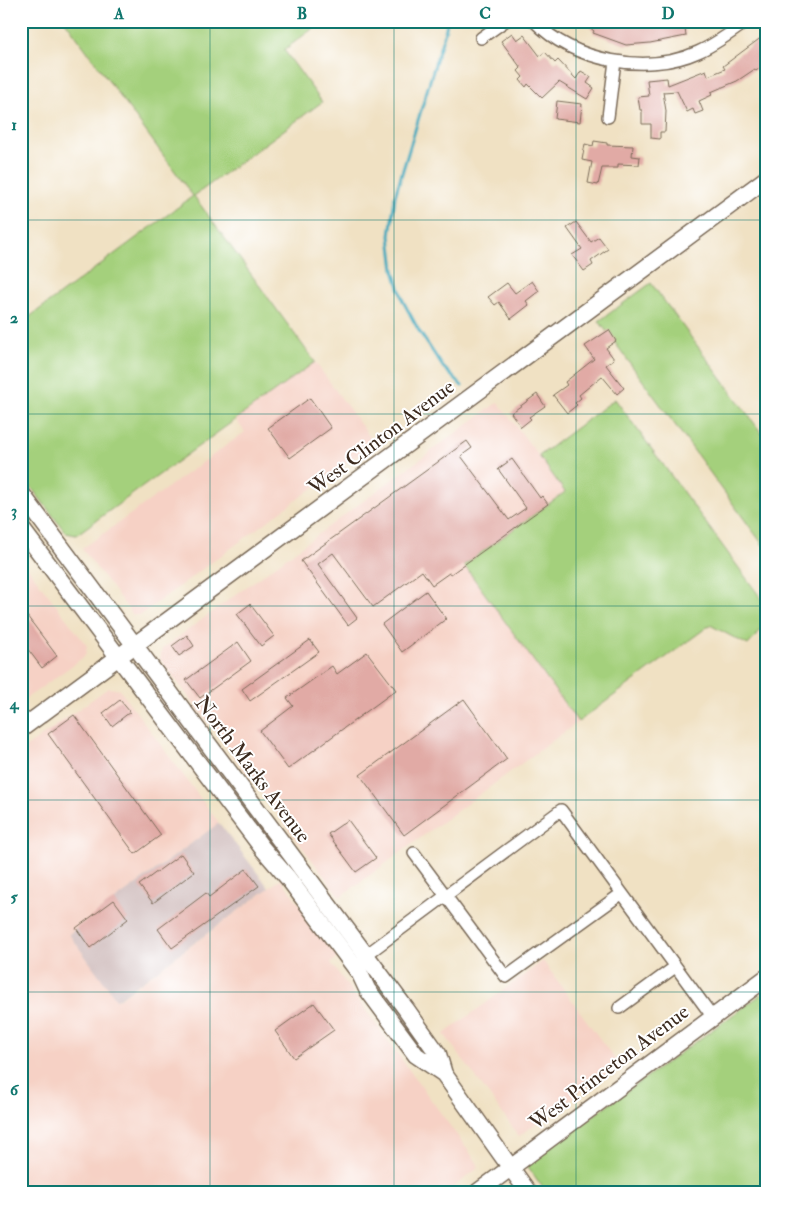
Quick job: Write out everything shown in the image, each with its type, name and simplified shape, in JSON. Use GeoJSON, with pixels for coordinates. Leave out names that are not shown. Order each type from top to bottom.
{"type":"FeatureCollection","features":[{"type":"Feature","properties":{"kind":"main road","name":"West Clinton Avenue"},"geometry":{"type":"LineString","coordinates":[[21,729],[766,179]]}},
{"type":"Feature","properties":{"kind":"main road","name":"North Marks Avenue"},"geometry":{"type":"LineString","coordinates":[[21,493],[406,1009],[438,1054],[444,1074],[528,1192]]}},
{"type":"Feature","properties":{"kind":"main road","name":"North Marks Avenue"},"geometry":{"type":"LineString","coordinates":[[21,528],[258,843],[288,878],[360,974],[367,989],[416,1055],[444,1074]]}},
{"type":"Feature","properties":{"kind":"main road"},"geometry":{"type":"LineString","coordinates":[[360,974],[377,988],[395,1008],[406,1009]]}},
{"type":"Feature","properties":{"kind":"main road","name":"West Princeton Avenue"},"geometry":{"type":"LineString","coordinates":[[478,1192],[712,1016],[766,978]]}},
{"type":"Feature","properties":{"kind":"street"},"geometry":{"type":"LineString","coordinates":[[481,38],[505,21]]}},
{"type":"Feature","properties":{"kind":"street"},"geometry":{"type":"LineString","coordinates":[[534,21],[557,39],[578,50],[596,57],[632,62],[662,61],[697,53],[722,39],[747,21]]}},
{"type":"Feature","properties":{"kind":"street"},"geometry":{"type":"LineString","coordinates":[[608,117],[615,61]]}},
{"type":"Feature","properties":{"kind":"street"},"geometry":{"type":"LineString","coordinates":[[366,955],[561,810],[712,1016]]}},
{"type":"Feature","properties":{"kind":"street"},"geometry":{"type":"LineString","coordinates":[[414,853],[506,977],[621,894]]}},
{"type":"Feature","properties":{"kind":"street"},"geometry":{"type":"LineString","coordinates":[[619,1008],[675,967]]}},
{"type":"Feature","properties":{"kind":"shaded area"},"geometry":{"type":"Polygon","coordinates":[[[315,362],[374,443],[140,615],[133,615],[82,549],[245,432],[236,420],[315,362]]]}},
{"type":"Feature","properties":{"kind":"shaded area"},"geometry":{"type":"Polygon","coordinates":[[[498,402],[565,491],[464,565],[578,722],[340,897],[160,659],[162,649],[498,402]]]}},
{"type":"Feature","properties":{"kind":"shaded area"},"geometry":{"type":"Polygon","coordinates":[[[21,559],[87,646],[85,656],[21,701],[21,559]]]}},
{"type":"Feature","properties":{"kind":"shaded area"},"geometry":{"type":"Polygon","coordinates":[[[108,688],[119,689],[219,823],[69,934],[118,1000],[281,879],[338,957],[331,963],[478,1164],[477,1169],[447,1192],[21,1192],[21,751],[108,688]]]}},
{"type":"Feature","properties":{"kind":"shaded area"},"geometry":{"type":"Polygon","coordinates":[[[219,823],[269,888],[117,1000],[69,934],[219,823]]]}},
{"type":"Feature","properties":{"kind":"shaded area"},"geometry":{"type":"Polygon","coordinates":[[[543,961],[619,1065],[519,1136],[444,1034],[543,961]]]}},
{"type":"Feature","properties":{"kind":"green space"},"geometry":{"type":"Polygon","coordinates":[[[65,21],[323,21],[284,50],[322,102],[194,196],[315,362],[76,535],[66,533],[21,474],[21,323],[193,196],[65,21]]]}},
{"type":"Feature","properties":{"kind":"green space"},"geometry":{"type":"Polygon","coordinates":[[[651,283],[766,439],[766,549],[599,321],[651,283]]]}},
{"type":"Feature","properties":{"kind":"green space"},"geometry":{"type":"Polygon","coordinates":[[[615,399],[766,605],[766,625],[748,645],[710,625],[578,722],[464,565],[565,492],[539,456],[615,399]]]}},
{"type":"Feature","properties":{"kind":"green space"},"geometry":{"type":"Polygon","coordinates":[[[766,991],[766,1192],[546,1192],[526,1164],[766,991]]]}},
{"type":"Feature","properties":{"kind":"building"},"geometry":{"type":"Polygon","coordinates":[[[582,21],[700,21],[701,25],[685,28],[686,36],[650,43],[626,45],[593,33],[594,31],[582,21]]]}},
{"type":"Feature","properties":{"kind":"building"},"geometry":{"type":"Polygon","coordinates":[[[512,33],[517,40],[524,35],[540,56],[545,52],[555,63],[558,60],[576,79],[581,71],[591,77],[587,83],[594,88],[587,99],[559,82],[542,98],[528,84],[526,87],[520,80],[523,77],[518,71],[521,68],[501,41],[512,33]]]}},
{"type":"Feature","properties":{"kind":"building"},"geometry":{"type":"Polygon","coordinates":[[[766,34],[766,64],[737,81],[711,92],[712,95],[699,101],[703,111],[695,114],[693,109],[687,112],[677,91],[663,92],[666,111],[665,132],[660,132],[660,139],[651,138],[651,124],[642,124],[642,110],[640,110],[638,97],[649,96],[647,80],[667,78],[668,85],[706,70],[708,76],[725,69],[723,66],[766,34]]]}},
{"type":"Feature","properties":{"kind":"building"},"geometry":{"type":"Polygon","coordinates":[[[557,101],[582,104],[580,122],[555,119],[557,101]]]}},
{"type":"Feature","properties":{"kind":"building"},"geometry":{"type":"Polygon","coordinates":[[[594,141],[607,143],[607,145],[633,146],[632,156],[640,157],[639,165],[618,164],[618,168],[602,168],[598,185],[588,183],[592,162],[582,160],[585,144],[593,146],[594,141]]]}},
{"type":"Feature","properties":{"kind":"building"},"geometry":{"type":"Polygon","coordinates":[[[576,222],[591,242],[599,237],[608,249],[591,261],[593,265],[584,271],[572,255],[582,249],[567,228],[576,222]]]}},
{"type":"Feature","properties":{"kind":"building"},"geometry":{"type":"Polygon","coordinates":[[[532,281],[539,291],[526,301],[529,305],[511,319],[499,302],[495,305],[488,297],[507,283],[515,293],[532,281]]]}},
{"type":"Feature","properties":{"kind":"building"},"geometry":{"type":"Polygon","coordinates":[[[609,330],[616,341],[606,348],[614,359],[606,365],[624,388],[617,394],[602,376],[579,395],[581,398],[575,403],[577,405],[567,413],[553,395],[567,385],[565,382],[594,359],[585,346],[609,330]]]}},
{"type":"Feature","properties":{"kind":"building"},"geometry":{"type":"Polygon","coordinates":[[[537,394],[545,406],[529,417],[531,419],[521,427],[511,413],[537,394]]]}},
{"type":"Feature","properties":{"kind":"building"},"geometry":{"type":"Polygon","coordinates":[[[310,398],[331,428],[290,458],[268,428],[310,398]]]}},
{"type":"Feature","properties":{"kind":"building"},"geometry":{"type":"Polygon","coordinates":[[[467,441],[472,448],[461,456],[509,520],[526,508],[498,469],[512,459],[540,498],[542,496],[548,504],[451,574],[449,573],[432,585],[422,571],[373,607],[333,553],[318,564],[357,618],[348,625],[301,561],[467,441]]]}},
{"type":"Feature","properties":{"kind":"building"},"geometry":{"type":"Polygon","coordinates":[[[426,591],[446,619],[402,652],[382,624],[426,591]]]}},
{"type":"Feature","properties":{"kind":"building"},"geometry":{"type":"Polygon","coordinates":[[[250,604],[274,636],[261,646],[237,614],[250,604]]]}},
{"type":"Feature","properties":{"kind":"building"},"geometry":{"type":"Polygon","coordinates":[[[21,608],[57,656],[42,668],[21,640],[21,608]]]}},
{"type":"Feature","properties":{"kind":"building"},"geometry":{"type":"Polygon","coordinates":[[[187,635],[194,646],[179,656],[172,646],[187,635]]]}},
{"type":"Feature","properties":{"kind":"building"},"geometry":{"type":"Polygon","coordinates":[[[310,640],[319,652],[250,701],[242,689],[310,640]]]}},
{"type":"Feature","properties":{"kind":"building"},"geometry":{"type":"Polygon","coordinates":[[[238,642],[251,661],[200,698],[186,680],[238,642]]]}},
{"type":"Feature","properties":{"kind":"building"},"geometry":{"type":"Polygon","coordinates":[[[367,652],[396,690],[288,769],[260,731],[293,706],[287,698],[332,666],[337,674],[367,652]]]}},
{"type":"Feature","properties":{"kind":"building"},"geometry":{"type":"Polygon","coordinates":[[[464,699],[507,759],[404,835],[360,775],[464,699]]]}},
{"type":"Feature","properties":{"kind":"building"},"geometry":{"type":"Polygon","coordinates":[[[120,700],[130,712],[112,726],[103,713],[120,700]]]}},
{"type":"Feature","properties":{"kind":"building"},"geometry":{"type":"Polygon","coordinates":[[[74,715],[161,835],[135,854],[48,734],[74,715]]]}},
{"type":"Feature","properties":{"kind":"building"},"geometry":{"type":"Polygon","coordinates":[[[348,820],[376,858],[356,872],[328,834],[348,820]]]}},
{"type":"Feature","properties":{"kind":"building"},"geometry":{"type":"Polygon","coordinates":[[[181,854],[194,872],[153,903],[139,885],[181,854]]]}},
{"type":"Feature","properties":{"kind":"building"},"geometry":{"type":"Polygon","coordinates":[[[246,869],[259,886],[172,948],[158,929],[206,893],[209,897],[246,869]]]}},
{"type":"Feature","properties":{"kind":"building"},"geometry":{"type":"Polygon","coordinates":[[[114,900],[128,919],[90,948],[76,928],[114,900]]]}},
{"type":"Feature","properties":{"kind":"building"},"geometry":{"type":"Polygon","coordinates":[[[314,1003],[334,1030],[294,1058],[275,1031],[314,1003]]]}},
{"type":"Feature","properties":{"kind":"waterway"},"geometry":{"type":"LineString","coordinates":[[447,21],[395,196],[390,236],[394,270],[403,301],[419,331],[443,367],[462,386]]}}]}
